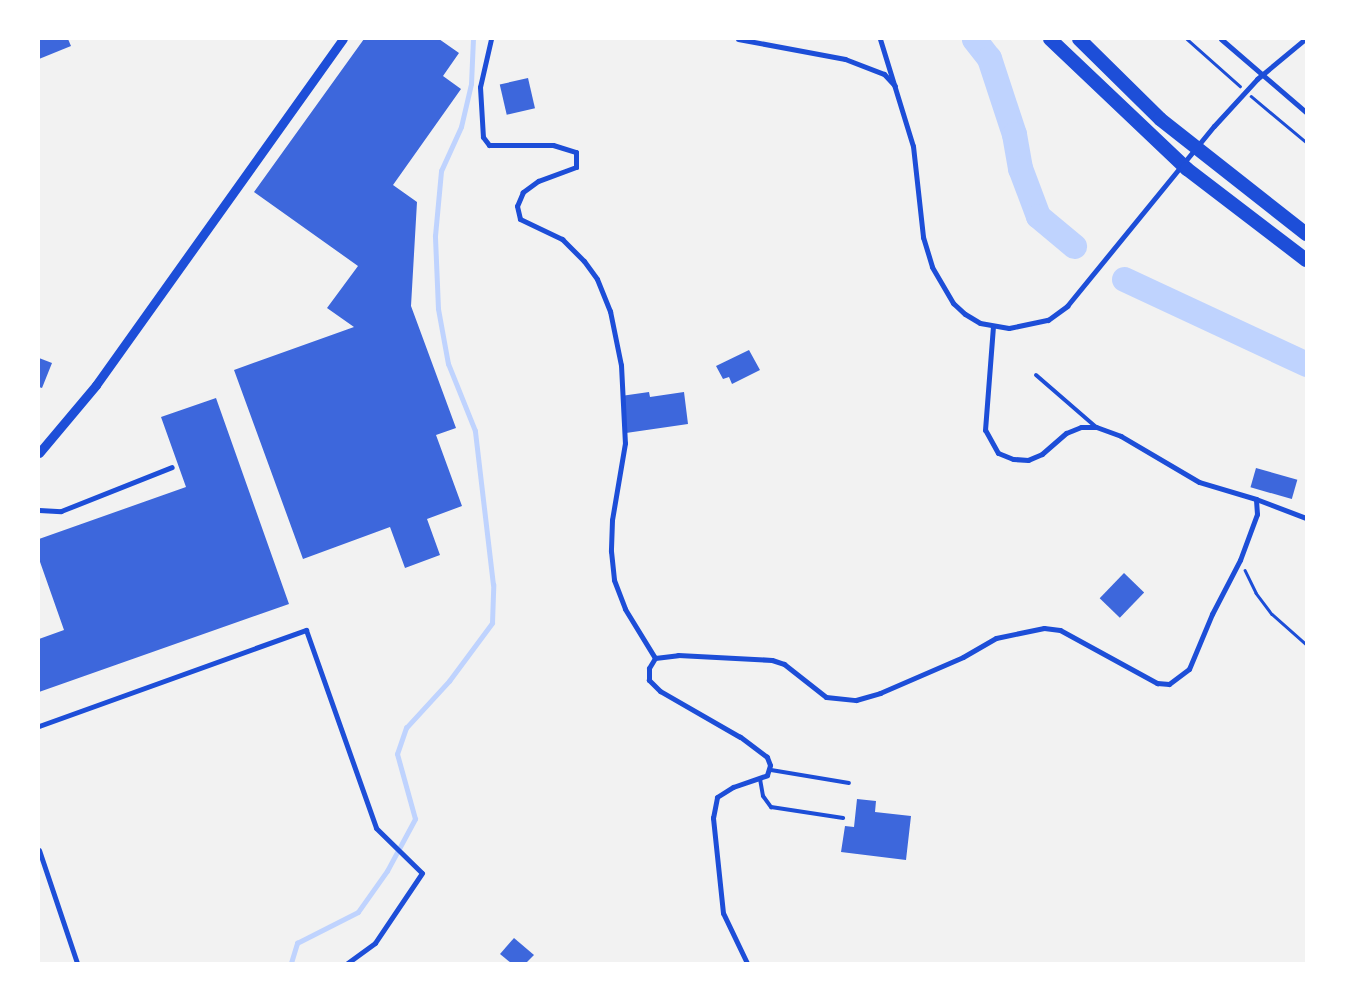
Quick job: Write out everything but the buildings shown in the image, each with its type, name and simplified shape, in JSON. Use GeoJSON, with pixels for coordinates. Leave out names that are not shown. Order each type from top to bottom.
{"type":"FeatureCollection","features":[{"type":"Feature","properties":{"kind":"highway"},"geometry":{"type":"LineString","coordinates":[[1050,39],[1187,169],[1306,260]]}},
{"type":"Feature","properties":{"kind":"highway"},"geometry":{"type":"LineString","coordinates":[[1079,39],[1160,119],[1306,234]]}},
{"type":"Feature","properties":{"kind":"street"},"geometry":{"type":"LineString","coordinates":[[39,453],[96,385],[343,39]]}},
{"type":"Feature","properties":{"kind":"street"},"geometry":{"type":"LineString","coordinates":[[491,39],[480,87],[482,137],[489,145],[553,145],[576,152],[576,167],[538,181],[523,192],[517,206],[520,219],[562,239],[584,261],[597,279],[610,311],[621,365],[625,443],[612,520],[614,580],[625,609],[655,658]]}},
{"type":"Feature","properties":{"kind":"street"},"geometry":{"type":"LineString","coordinates":[[742,39],[845,59],[884,74],[897,88]]}},
{"type":"Feature","properties":{"kind":"street"},"geometry":{"type":"LineString","coordinates":[[880,39],[897,88],[913,146],[926,252],[953,303],[980,323],[993,327],[1023,327],[1058,313],[1214,126],[1258,80],[1305,39]]}},
{"type":"Feature","properties":{"kind":"street"},"geometry":{"type":"LineString","coordinates":[[1221,39],[1306,112]]}},
{"type":"Feature","properties":{"kind":"street"},"geometry":{"type":"LineString","coordinates":[[993,327],[985,430],[998,453],[1013,459],[1028,460],[1042,454],[1066,433],[1081,427],[1096,427],[1121,436],[1199,482],[1256,499],[1306,518]]}},
{"type":"Feature","properties":{"kind":"street"},"geometry":{"type":"LineString","coordinates":[[39,510],[61,511],[172,467]]}},
{"type":"Feature","properties":{"kind":"street"},"geometry":{"type":"LineString","coordinates":[[655,658],[678,655],[772,660],[784,664],[826,697],[856,700],[880,693],[963,657],[996,638],[1044,628],[1068,634],[1157,683],[1169,684],[1189,669],[1212,614],[1240,560],[1257,514],[1256,499]]}},
{"type":"Feature","properties":{"kind":"street"},"geometry":{"type":"LineString","coordinates":[[39,726],[306,630],[376,828],[422,873],[374,943],[347,963]]}},
{"type":"Feature","properties":{"kind":"street"},"geometry":{"type":"LineString","coordinates":[[655,658],[649,668],[649,680],[660,691],[740,737],[767,757],[771,770],[760,779],[733,787],[717,797],[713,818],[723,913],[747,963]]}},
{"type":"Feature","properties":{"kind":"street"},"geometry":{"type":"LineString","coordinates":[[39,850],[77,963]]}},
{"type":"Feature","properties":{"kind":"lane"},"geometry":{"type":"LineString","coordinates":[[1036,375],[1096,427]]}},
{"type":"Feature","properties":{"kind":"lane"},"geometry":{"type":"LineString","coordinates":[[771,770],[850,783]]}},
{"type":"Feature","properties":{"kind":"lane"},"geometry":{"type":"LineString","coordinates":[[760,779],[763,796],[771,807],[843,818]]}},
{"type":"Feature","properties":{"kind":"path"},"geometry":{"type":"LineString","coordinates":[[1240,560],[1256,593],[1272,614],[1306,644]]}},
{"type":"Feature","properties":{"kind":"waterway"},"geometry":{"type":"LineString","coordinates":[[291,963],[297,943],[358,912],[387,871],[415,819],[397,754],[406,728],[449,681],[492,623],[493,585],[475,431],[448,364],[438,309],[435,236],[441,171],[461,127],[471,84],[473,39]]}},
{"type":"Feature","properties":{"kind":"waterway"},"geometry":{"type":"LineString","coordinates":[[974,39],[989,58],[1014,134],[1020,168],[1038,216],[1074,246]]}},
{"type":"Feature","properties":{"kind":"waterway"},"geometry":{"type":"LineString","coordinates":[[1124,279],[1306,364]]}}]}
